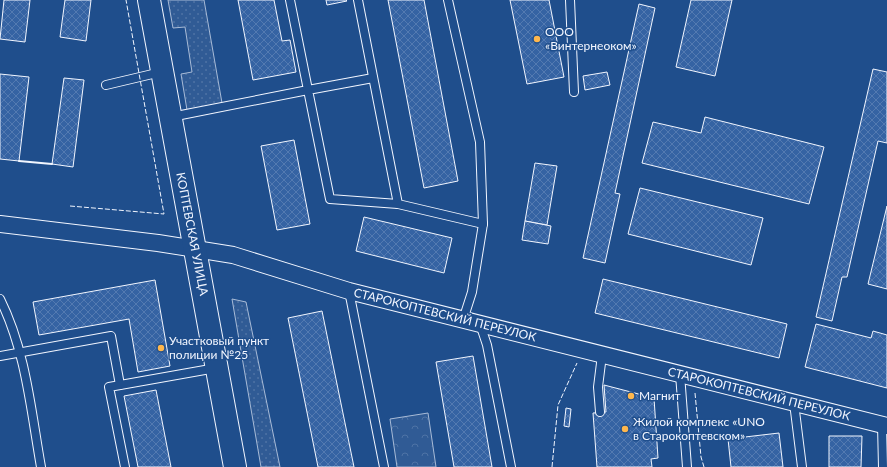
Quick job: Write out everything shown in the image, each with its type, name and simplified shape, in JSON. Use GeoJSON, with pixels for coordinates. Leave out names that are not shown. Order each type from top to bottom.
{"type":"FeatureCollection","features":[{"type":"Feature","properties":{"kind":"street","name":"КОПТЕВСКАЯ УЛИЦА"},"geometry":{"type":"LineString","coordinates":[[149,0],[235,467]]}},
{"type":"Feature","properties":{"kind":"street","name":"СТАРОКОПТЕВСКИЙ ПЕРЕУЛОК"},"geometry":{"type":"LineString","coordinates":[[0,224],[233,255],[349,291],[884,425]]}},
{"type":"Feature","properties":{"kind":"lane"},"geometry":{"type":"LineString","coordinates":[[290,0],[330,199],[398,204],[483,224]]}},
{"type":"Feature","properties":{"kind":"lane"},"geometry":{"type":"LineString","coordinates":[[358,0],[398,204]]}},
{"type":"Feature","properties":{"kind":"lane"},"geometry":{"type":"LineString","coordinates":[[448,0],[480,142],[483,224],[472,292],[462,320]]}},
{"type":"Feature","properties":{"kind":"lane"},"geometry":{"type":"LineString","coordinates":[[570,0],[574,92]]}},
{"type":"Feature","properties":{"kind":"lane"},"geometry":{"type":"LineString","coordinates":[[106,85],[162,72]]}},
{"type":"Feature","properties":{"kind":"lane"},"geometry":{"type":"LineString","coordinates":[[170,118],[373,78]]}},
{"type":"Feature","properties":{"kind":"lane"},"geometry":{"type":"LineString","coordinates":[[349,291],[384,467]]}},
{"type":"Feature","properties":{"kind":"lane"},"geometry":{"type":"LineString","coordinates":[[0,299],[7,312],[21,352],[42,467]]}},
{"type":"Feature","properties":{"kind":"lane"},"geometry":{"type":"LineString","coordinates":[[480,324],[487,345],[511,467]]}},
{"type":"Feature","properties":{"kind":"lane"},"geometry":{"type":"LineString","coordinates":[[0,356],[111,336],[120,385]]}},
{"type":"Feature","properties":{"kind":"lane"},"geometry":{"type":"LineString","coordinates":[[600,412],[598,387],[602,355]]}},
{"type":"Feature","properties":{"kind":"lane"},"geometry":{"type":"LineString","coordinates":[[125,467],[109,387],[217,368]]}},
{"type":"Feature","properties":{"kind":"lane"},"geometry":{"type":"LineString","coordinates":[[680,374],[686,467]]}},
{"type":"Feature","properties":{"kind":"lane"},"geometry":{"type":"LineString","coordinates":[[794,403],[802,467]]}},
{"type":"Feature","properties":{"kind":"lane"},"geometry":{"type":"LineString","coordinates":[[883,467],[884,425]]}},
{"type":"Feature","properties":{"kind":"green space"},"geometry":{"type":"Polygon","coordinates":[[[168,0],[204,0],[222,103],[187,110],[181,74],[192,72],[185,27],[173,28],[168,0]]]}},
{"type":"Feature","properties":{"kind":"green space"},"geometry":{"type":"Polygon","coordinates":[[[232,299],[246,302],[280,467],[261,467],[232,299]]]}},
{"type":"Feature","properties":{"kind":"green space"},"geometry":{"type":"Polygon","coordinates":[[[428,413],[436,467],[397,467],[390,419],[428,413]]]}},
{"type":"Feature","properties":{"kind":"building"},"geometry":{"type":"Polygon","coordinates":[[[4,0],[30,0],[25,42],[0,39],[4,0]]]}},
{"type":"Feature","properties":{"kind":"building"},"geometry":{"type":"Polygon","coordinates":[[[65,0],[91,0],[86,41],[60,37],[65,0]]]}},
{"type":"Feature","properties":{"kind":"building"},"geometry":{"type":"Polygon","coordinates":[[[238,0],[274,0],[282,41],[290,40],[296,72],[253,80],[238,0]]]}},
{"type":"Feature","properties":{"kind":"building"},"geometry":{"type":"Polygon","coordinates":[[[326,0],[346,0],[347,1],[327,5],[326,0]]]}},
{"type":"Feature","properties":{"kind":"building"},"geometry":{"type":"Polygon","coordinates":[[[388,0],[424,0],[458,181],[424,188],[388,0]]]}},
{"type":"Feature","properties":{"kind":"building","name":"ООО «Винтернеоком»"},"geometry":{"type":"Polygon","coordinates":[[[510,0],[549,0],[564,77],[527,84],[510,0]]]}},
{"type":"Feature","properties":{"kind":"building"},"geometry":{"type":"Polygon","coordinates":[[[691,0],[732,0],[715,76],[676,67],[691,0]]]}},
{"type":"Feature","properties":{"kind":"building"},"geometry":{"type":"Polygon","coordinates":[[[639,4],[655,8],[615,193],[620,194],[605,263],[583,258],[639,4]]]}},
{"type":"Feature","properties":{"kind":"building"},"geometry":{"type":"Polygon","coordinates":[[[873,69],[887,72],[887,143],[878,141],[847,277],[842,277],[832,321],[816,317],[873,69]]]}},
{"type":"Feature","properties":{"kind":"building"},"geometry":{"type":"Polygon","coordinates":[[[607,72],[610,85],[585,90],[583,76],[607,72]]]}},
{"type":"Feature","properties":{"kind":"building"},"geometry":{"type":"Polygon","coordinates":[[[0,74],[29,77],[19,161],[0,159],[0,74]]]}},
{"type":"Feature","properties":{"kind":"building"},"geometry":{"type":"Polygon","coordinates":[[[64,78],[84,80],[73,167],[52,164],[64,78]]]}},
{"type":"Feature","properties":{"kind":"building"},"geometry":{"type":"Polygon","coordinates":[[[705,117],[824,147],[809,204],[642,163],[653,122],[701,133],[705,117]]]}},
{"type":"Feature","properties":{"kind":"building"},"geometry":{"type":"Polygon","coordinates":[[[294,140],[310,224],[277,230],[261,146],[294,140]]]}},
{"type":"Feature","properties":{"kind":"building"},"geometry":{"type":"Polygon","coordinates":[[[535,163],[557,166],[547,225],[525,221],[535,163]]]}},
{"type":"Feature","properties":{"kind":"building"},"geometry":{"type":"Polygon","coordinates":[[[640,188],[763,218],[751,265],[628,234],[640,188]]]}},
{"type":"Feature","properties":{"kind":"building"},"geometry":{"type":"Polygon","coordinates":[[[887,206],[887,289],[868,284],[887,206]]]}},
{"type":"Feature","properties":{"kind":"building"},"geometry":{"type":"Polygon","coordinates":[[[364,217],[452,238],[444,273],[356,251],[364,217]]]}},
{"type":"Feature","properties":{"kind":"building"},"geometry":{"type":"Polygon","coordinates":[[[525,221],[551,226],[548,244],[522,240],[525,221]]]}},
{"type":"Feature","properties":{"kind":"building"},"geometry":{"type":"Polygon","coordinates":[[[603,279],[787,324],[779,358],[595,313],[603,279]]]}},
{"type":"Feature","properties":{"kind":"building"},"geometry":{"type":"Polygon","coordinates":[[[155,280],[170,366],[138,372],[129,319],[39,335],[33,302],[155,280]]]}},
{"type":"Feature","properties":{"kind":"building"},"geometry":{"type":"Polygon","coordinates":[[[322,311],[354,467],[318,467],[288,318],[322,311]]]}},
{"type":"Feature","properties":{"kind":"building"},"geometry":{"type":"Polygon","coordinates":[[[816,324],[871,338],[873,331],[887,335],[887,388],[805,367],[816,324]]]}},
{"type":"Feature","properties":{"kind":"building"},"geometry":{"type":"Polygon","coordinates":[[[473,356],[492,467],[454,467],[436,362],[473,356]]]}},
{"type":"Feature","properties":{"kind":"building","name":"Жилой комплекс «UNO в Старокоптевском»"},"geometry":{"type":"Polygon","coordinates":[[[604,385],[654,398],[658,458],[651,459],[652,467],[597,467],[593,413],[606,412],[604,385]]]}},
{"type":"Feature","properties":{"kind":"building"},"geometry":{"type":"Polygon","coordinates":[[[156,390],[171,467],[138,467],[124,396],[156,390]]]}},
{"type":"Feature","properties":{"kind":"building"},"geometry":{"type":"Polygon","coordinates":[[[566,408],[571,409],[569,427],[564,426],[566,408]]]}},
{"type":"Feature","properties":{"kind":"building"},"geometry":{"type":"Polygon","coordinates":[[[779,433],[783,467],[731,467],[728,439],[779,433]]]}},
{"type":"Feature","properties":{"kind":"building"},"geometry":{"type":"Polygon","coordinates":[[[829,436],[862,436],[861,467],[829,467],[829,436]]]}},
{"type":"Feature","properties":{"kind":"fence"},"geometry":{"type":"LineString","coordinates":[[70,206],[164,214],[126,0]]}},
{"type":"Feature","properties":{"kind":"fence"},"geometry":{"type":"LineString","coordinates":[[552,467],[558,405],[577,363]]}},
{"type":"Feature","properties":{"kind":"fence"},"geometry":{"type":"LineString","coordinates":[[695,393],[701,457],[704,467]]}},
{"type":"Feature","properties":{"kind":"wall"},"geometry":{"type":"LineString","coordinates":[[19,161],[52,164]]}},
{"type":"Feature","properties":{"kind":"place","name":"ООО «Винтернеоком»"},"geometry":{"type":"Point","coordinates":[537,39]}},
{"type":"Feature","properties":{"kind":"place","name":"Участковый пункт полиции №25"},"geometry":{"type":"Point","coordinates":[161,348]}},
{"type":"Feature","properties":{"kind":"place","name":"Магнит"},"geometry":{"type":"Point","coordinates":[631,396]}},
{"type":"Feature","properties":{"kind":"place","name":"Жилой комплекс «UNO в Старокоптевском»"},"geometry":{"type":"Point","coordinates":[625,429]}}]}
